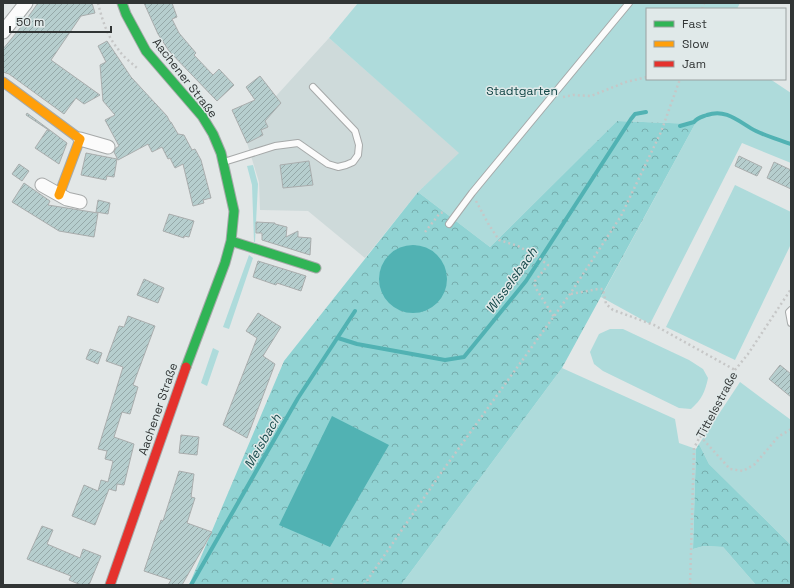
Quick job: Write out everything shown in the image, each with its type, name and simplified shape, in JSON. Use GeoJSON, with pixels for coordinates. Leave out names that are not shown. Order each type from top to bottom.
{"type":"FeatureCollection","features":[{"type":"Feature","properties":{"kind":"main road","name":"Aachener Straße"},"geometry":{"type":"LineString","coordinates":[[110,585],[197,335],[225,263],[231,241],[234,211],[223,162],[213,134],[202,116],[146,51],[126,14],[122,3]]}},
{"type":"Feature","properties":{"kind":"main road"},"geometry":{"type":"LineString","coordinates":[[3,82],[80,139],[59,195]]}},
{"type":"Feature","properties":{"kind":"main road"},"geometry":{"type":"LineString","coordinates":[[231,241],[316,268]]}},
{"type":"Feature","properties":{"kind":"street"},"geometry":{"type":"LineString","coordinates":[[3,32],[26,3]]}},
{"type":"Feature","properties":{"kind":"street"},"geometry":{"type":"LineString","coordinates":[[80,139],[108,147]]}},
{"type":"Feature","properties":{"kind":"street"},"geometry":{"type":"LineString","coordinates":[[42,185],[67,199],[80,202]]}},
{"type":"Feature","properties":{"kind":"lane"},"geometry":{"type":"LineString","coordinates":[[449,224],[472,193],[629,3]]}},
{"type":"Feature","properties":{"kind":"lane"},"geometry":{"type":"LineString","coordinates":[[223,162],[275,146],[298,143],[328,164],[338,167],[353,162],[358,155],[359,145],[355,131],[314,87]]}},
{"type":"Feature","properties":{"kind":"lane"},"geometry":{"type":"LineString","coordinates":[[791,310],[789,312],[791,323]]}},
{"type":"Feature","properties":{"kind":"path"},"geometry":{"type":"LineString","coordinates":[[98,3],[102,19],[118,50],[139,70]]}},
{"type":"Feature","properties":{"kind":"path"},"geometry":{"type":"LineString","coordinates":[[550,100],[573,95],[591,96],[626,82],[646,77]]}},
{"type":"Feature","properties":{"kind":"path"},"geometry":{"type":"LineString","coordinates":[[364,585],[441,473],[554,317],[621,216],[661,132],[680,80]]}},
{"type":"Feature","properties":{"kind":"path"},"geometry":{"type":"LineString","coordinates":[[472,193],[499,240],[518,246],[548,265],[536,281],[535,287],[554,317]]}},
{"type":"Feature","properties":{"kind":"path"},"geometry":{"type":"LineString","coordinates":[[425,232],[440,213],[458,212]]}},
{"type":"Feature","properties":{"kind":"path"},"geometry":{"type":"LineString","coordinates":[[570,294],[603,289],[606,304],[613,310],[654,325],[735,370]]}},
{"type":"Feature","properties":{"kind":"path","name":"Tittelsstraße"},"geometry":{"type":"LineString","coordinates":[[690,585],[694,448],[735,370],[748,354],[791,289]]}},
{"type":"Feature","properties":{"kind":"path"},"geometry":{"type":"LineString","coordinates":[[700,436],[730,469],[743,471],[755,464],[778,437],[791,428]]}},
{"type":"Feature","properties":{"kind":"path"},"geometry":{"type":"LineString","coordinates":[[331,585],[333,578]]}},
{"type":"Feature","properties":{"kind":"shaded area"},"geometry":{"type":"Polygon","coordinates":[[[329,38],[460,153],[418,192],[365,258],[308,211],[260,210],[259,182],[247,143],[239,125],[256,118],[329,38]]]}},
{"type":"Feature","properties":{"kind":"shaded area"},"geometry":{"type":"Polygon","coordinates":[[[406,245],[420,245],[432,250],[442,260],[447,272],[447,286],[442,298],[432,308],[420,313],[406,313],[394,308],[384,298],[379,286],[379,272],[384,260],[394,250],[406,245]]]}},
{"type":"Feature","properties":{"kind":"shaded area"},"geometry":{"type":"Polygon","coordinates":[[[332,416],[389,445],[330,547],[279,525],[332,416]]]}},
{"type":"Feature","properties":{"kind":"green space","name":"Stadtgarten"},"geometry":{"type":"Polygon","coordinates":[[[358,3],[740,3],[738,8],[646,8],[646,80],[772,80],[791,93],[791,163],[742,143],[650,324],[601,297],[695,124],[617,121],[490,247],[418,192],[459,153],[329,38],[358,3]]]}},
{"type":"Feature","properties":{"kind":"green space"},"geometry":{"type":"Polygon","coordinates":[[[617,121],[695,124],[562,368],[401,585],[189,585],[284,361],[418,192],[490,247],[617,121]]]}},
{"type":"Feature","properties":{"kind":"green space"},"geometry":{"type":"Polygon","coordinates":[[[253,165],[258,184],[255,242],[252,185],[247,166],[253,165]]]}},
{"type":"Feature","properties":{"kind":"green space"},"geometry":{"type":"Polygon","coordinates":[[[735,185],[791,212],[791,244],[735,360],[666,327],[735,185]]]}},
{"type":"Feature","properties":{"kind":"green space"},"geometry":{"type":"Polygon","coordinates":[[[249,255],[253,258],[229,329],[223,327],[249,255]]]}},
{"type":"Feature","properties":{"kind":"green space"},"geometry":{"type":"Polygon","coordinates":[[[610,329],[623,329],[689,360],[703,369],[708,378],[704,391],[698,402],[691,409],[679,408],[603,371],[594,364],[590,352],[599,334],[610,329]]]}},
{"type":"Feature","properties":{"kind":"green space"},"geometry":{"type":"Polygon","coordinates":[[[213,348],[219,351],[207,386],[201,383],[213,348]]]}},
{"type":"Feature","properties":{"kind":"green space"},"geometry":{"type":"Polygon","coordinates":[[[562,368],[675,419],[679,443],[696,449],[693,549],[704,546],[723,547],[756,585],[401,585],[562,368]]]}},
{"type":"Feature","properties":{"kind":"green space"},"geometry":{"type":"Polygon","coordinates":[[[740,382],[791,420],[791,545],[709,464],[699,444],[740,382]]]}},
{"type":"Feature","properties":{"kind":"green space"},"geometry":{"type":"Polygon","coordinates":[[[699,444],[709,464],[791,545],[791,585],[756,585],[723,547],[704,546],[693,549],[696,449],[699,444]]]}},
{"type":"Feature","properties":{"kind":"building"},"geometry":{"type":"Polygon","coordinates":[[[38,3],[92,3],[95,13],[81,16],[51,60],[100,95],[84,104],[76,98],[64,114],[9,74],[3,72],[3,49],[38,3]]]}},
{"type":"Feature","properties":{"kind":"building"},"geometry":{"type":"Polygon","coordinates":[[[144,3],[172,3],[177,17],[172,19],[179,33],[196,53],[194,55],[213,75],[219,69],[234,85],[217,101],[169,51],[158,34],[144,3]]]}},
{"type":"Feature","properties":{"kind":"building"},"geometry":{"type":"Polygon","coordinates":[[[107,41],[131,77],[167,116],[178,134],[184,135],[192,150],[195,149],[201,160],[211,198],[203,200],[204,203],[193,206],[183,164],[175,168],[170,158],[168,159],[162,147],[152,152],[148,144],[118,160],[114,152],[119,146],[105,120],[115,115],[103,101],[100,65],[106,62],[98,46],[107,41]]]}},
{"type":"Feature","properties":{"kind":"building"},"geometry":{"type":"Polygon","coordinates":[[[260,76],[281,103],[265,121],[268,127],[261,130],[263,135],[247,143],[232,110],[255,100],[246,87],[260,76]]]}},
{"type":"Feature","properties":{"kind":"building"},"geometry":{"type":"Polygon","coordinates":[[[27,113],[67,143],[59,164],[35,148],[47,130],[50,131],[26,115],[27,113]]]}},
{"type":"Feature","properties":{"kind":"building"},"geometry":{"type":"Polygon","coordinates":[[[86,153],[117,159],[114,177],[107,176],[106,180],[81,175],[86,153]]]}},
{"type":"Feature","properties":{"kind":"building"},"geometry":{"type":"Polygon","coordinates":[[[739,156],[762,167],[757,176],[735,166],[739,156]]]}},
{"type":"Feature","properties":{"kind":"building"},"geometry":{"type":"Polygon","coordinates":[[[309,161],[313,185],[283,188],[280,165],[309,161]]]}},
{"type":"Feature","properties":{"kind":"building"},"geometry":{"type":"Polygon","coordinates":[[[774,162],[791,170],[791,189],[767,178],[774,162]]]}},
{"type":"Feature","properties":{"kind":"building"},"geometry":{"type":"Polygon","coordinates":[[[19,164],[29,171],[22,181],[12,174],[19,164]]]}},
{"type":"Feature","properties":{"kind":"building"},"geometry":{"type":"Polygon","coordinates":[[[24,183],[50,201],[48,205],[98,213],[94,237],[59,231],[12,202],[24,183]]]}},
{"type":"Feature","properties":{"kind":"building"},"geometry":{"type":"Polygon","coordinates":[[[98,200],[110,203],[108,214],[96,212],[98,200]]]}},
{"type":"Feature","properties":{"kind":"building"},"geometry":{"type":"Polygon","coordinates":[[[169,214],[194,221],[189,237],[184,236],[184,238],[163,231],[169,214]]]}},
{"type":"Feature","properties":{"kind":"building"},"geometry":{"type":"Polygon","coordinates":[[[256,222],[275,223],[287,227],[286,237],[298,231],[298,237],[311,238],[310,255],[262,240],[262,233],[256,233],[256,222]]]}},
{"type":"Feature","properties":{"kind":"building"},"geometry":{"type":"Polygon","coordinates":[[[258,261],[306,276],[301,291],[277,283],[276,285],[253,277],[258,261]]]}},
{"type":"Feature","properties":{"kind":"building"},"geometry":{"type":"Polygon","coordinates":[[[144,279],[164,288],[158,303],[137,295],[144,279]]]}},
{"type":"Feature","properties":{"kind":"building"},"geometry":{"type":"Polygon","coordinates":[[[258,313],[281,327],[263,356],[275,364],[247,438],[223,425],[257,338],[246,331],[258,313]]]}},
{"type":"Feature","properties":{"kind":"building"},"geometry":{"type":"Polygon","coordinates":[[[128,316],[155,326],[133,385],[138,387],[130,414],[122,412],[114,437],[134,444],[124,485],[117,484],[116,491],[109,489],[95,525],[72,516],[84,485],[98,491],[101,480],[108,482],[113,461],[105,459],[107,451],[98,449],[123,367],[106,361],[119,326],[124,327],[128,316]]]}},
{"type":"Feature","properties":{"kind":"building"},"geometry":{"type":"Polygon","coordinates":[[[90,349],[102,353],[98,364],[86,359],[90,349]]]}},
{"type":"Feature","properties":{"kind":"building"},"geometry":{"type":"Polygon","coordinates":[[[780,365],[791,374],[791,397],[769,379],[780,365]]]}},
{"type":"Feature","properties":{"kind":"building"},"geometry":{"type":"Polygon","coordinates":[[[181,435],[199,437],[197,455],[179,453],[181,435]]]}},
{"type":"Feature","properties":{"kind":"building"},"geometry":{"type":"Polygon","coordinates":[[[179,471],[194,474],[191,497],[195,498],[187,523],[212,532],[182,585],[168,585],[171,580],[144,571],[161,520],[163,521],[179,471]]]}},
{"type":"Feature","properties":{"kind":"building"},"geometry":{"type":"Polygon","coordinates":[[[42,526],[53,530],[47,544],[80,558],[83,549],[101,556],[89,585],[81,585],[69,580],[71,576],[27,559],[42,526]]]}},
{"type":"Feature","properties":{"kind":"waterway","name":"Wisselsbach"},"geometry":{"type":"LineString","coordinates":[[338,338],[357,344],[445,360],[464,357],[526,281],[631,119],[635,114],[646,112]]}},
{"type":"Feature","properties":{"kind":"waterway","name":"Wisselsbach"},"geometry":{"type":"LineString","coordinates":[[680,126],[694,122],[707,115],[721,113],[733,117],[760,133],[791,144]]}},
{"type":"Feature","properties":{"kind":"waterway","name":"Meisbach"},"geometry":{"type":"LineString","coordinates":[[191,585],[298,398],[355,311]]}},
{"type":"Feature","properties":{"kind":"traffic: fast"},"geometry":{"type":"LineString","coordinates":[[122,3],[126,14],[146,51],[202,116],[213,134],[221,153],[234,211],[231,241],[225,263],[186,367]]}},
{"type":"Feature","properties":{"kind":"traffic: fast"},"geometry":{"type":"LineString","coordinates":[[231,241],[316,268]]}},
{"type":"Feature","properties":{"kind":"traffic: slow"},"geometry":{"type":"LineString","coordinates":[[3,82],[80,139],[59,195]]}},
{"type":"Feature","properties":{"kind":"traffic: jam"},"geometry":{"type":"LineString","coordinates":[[110,585],[186,367]]}}]}
